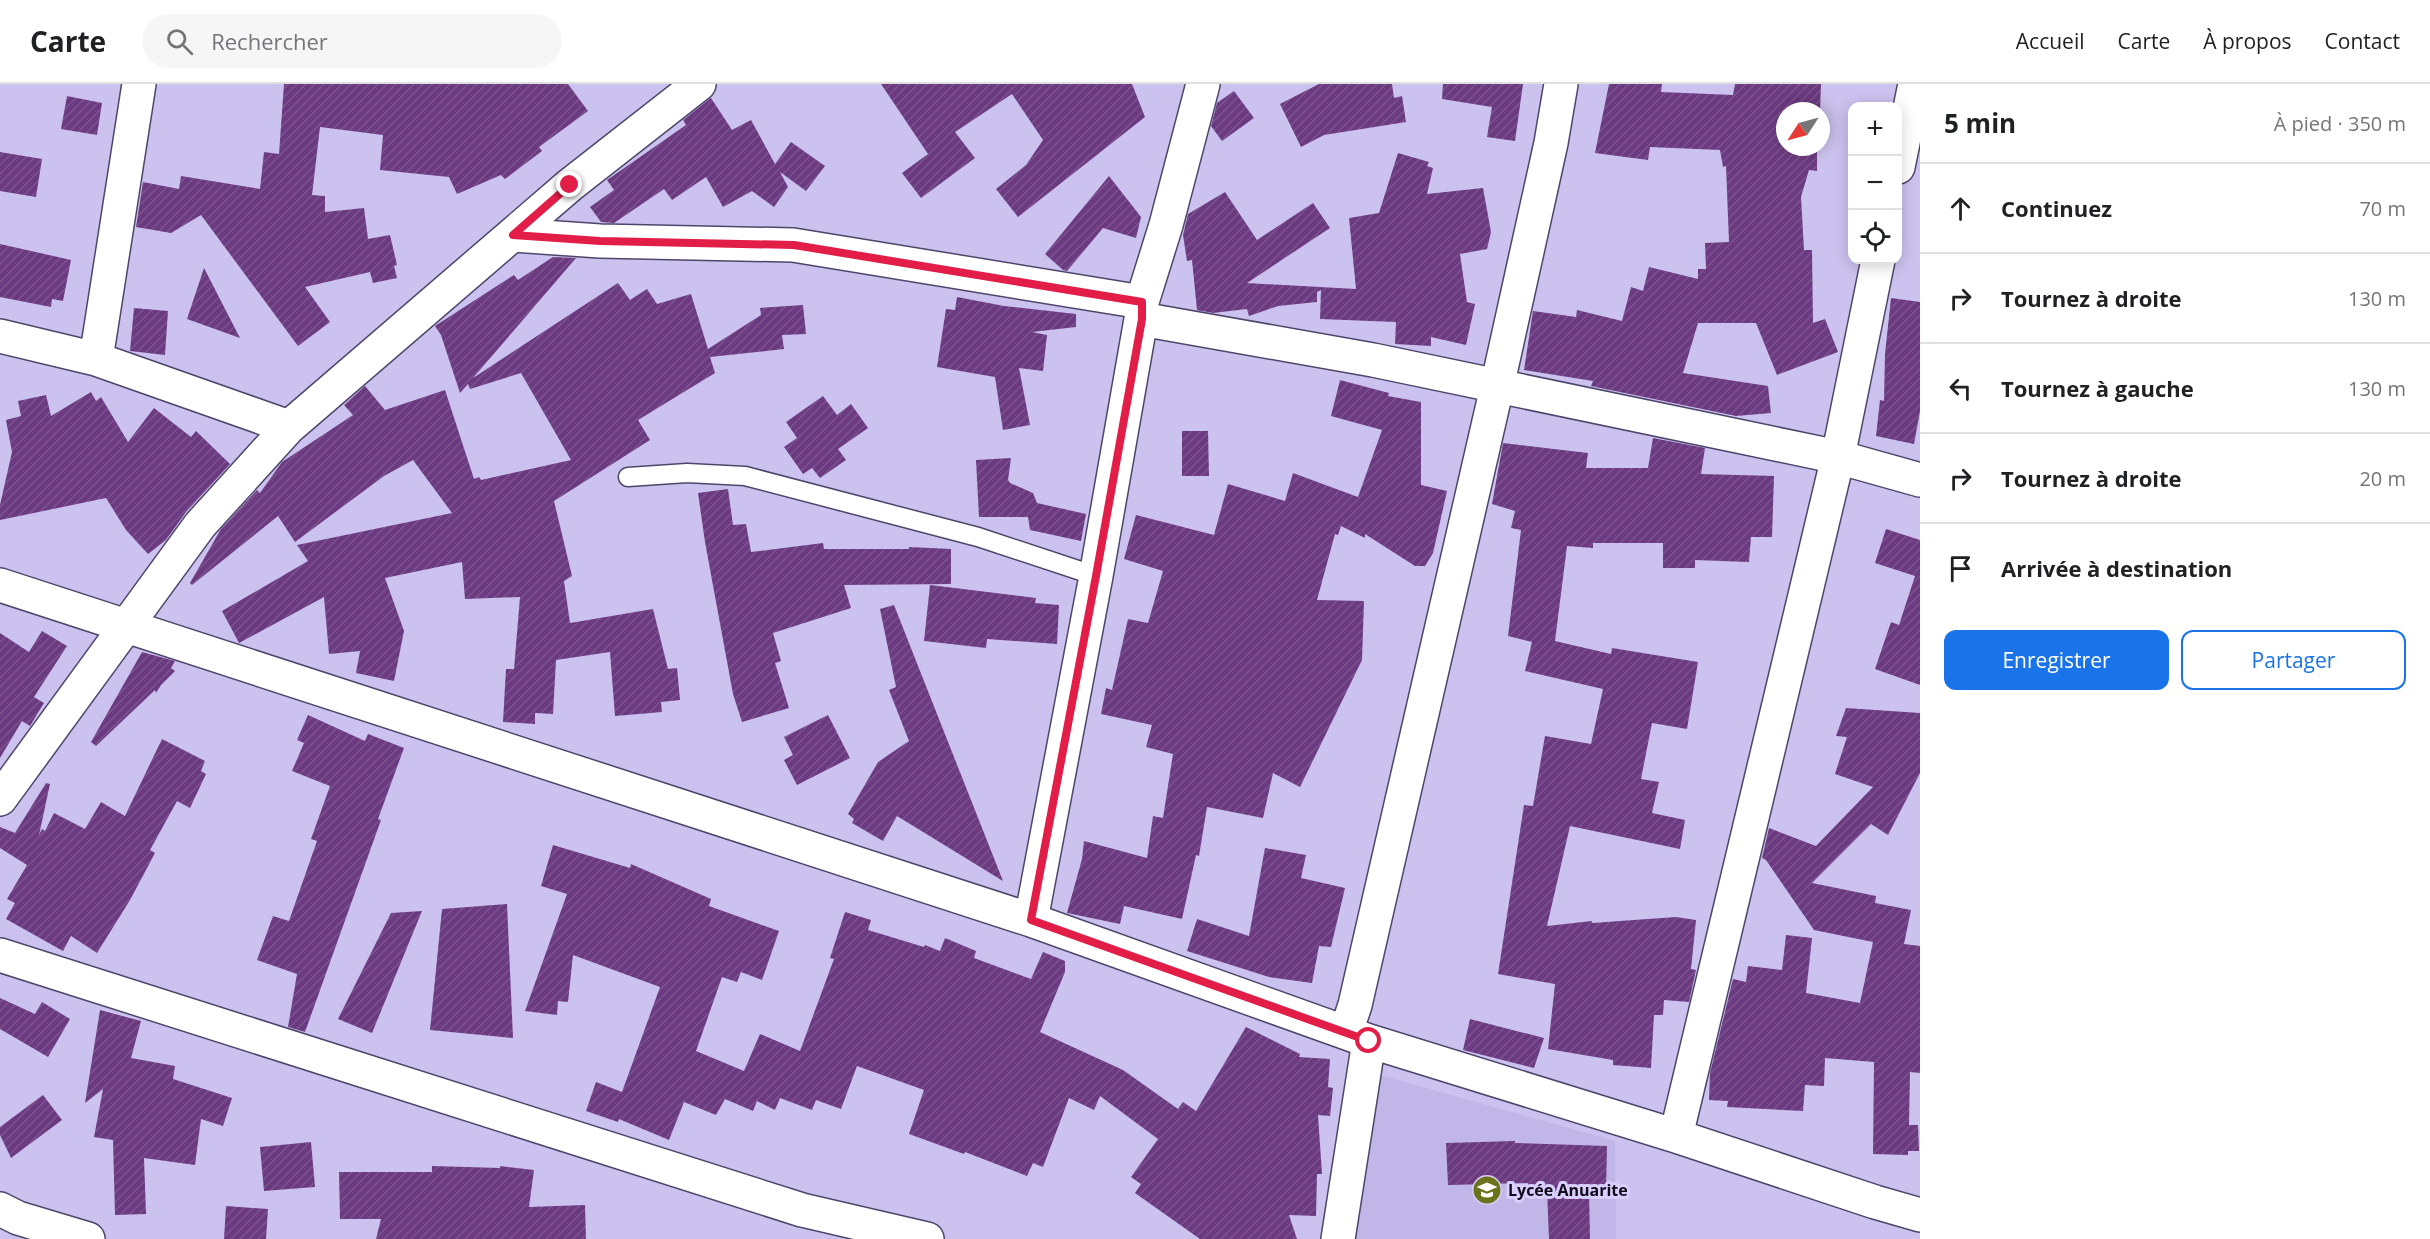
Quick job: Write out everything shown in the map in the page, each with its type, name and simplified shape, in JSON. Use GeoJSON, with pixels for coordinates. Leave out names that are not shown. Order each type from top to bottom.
{"type":"FeatureCollection","features":[{"type":"Feature","properties":{"kind":"street"},"geometry":{"type":"LineString","coordinates":[[96,359],[139,84]]}},
{"type":"Feature","properties":{"kind":"street"},"geometry":{"type":"LineString","coordinates":[[0,799],[200,525],[289,427],[570,185],[699,84]]}},
{"type":"Feature","properties":{"kind":"street"},"geometry":{"type":"LineString","coordinates":[[1031,920],[1096,576],[1142,311],[1203,84]]}},
{"type":"Feature","properties":{"kind":"street"},"geometry":{"type":"LineString","coordinates":[[1338,1239],[1357,1037],[1354,1005],[1497,387],[1551,142],[1561,84]]}},
{"type":"Feature","properties":{"kind":"street"},"geometry":{"type":"LineString","coordinates":[[1900,156],[1915,84]]}},
{"type":"Feature","properties":{"kind":"street"},"geometry":{"type":"LineString","coordinates":[[513,235],[600,241],[794,245],[1142,311],[1838,457],[1920,480]]}},
{"type":"Feature","properties":{"kind":"street"},"geometry":{"type":"LineString","coordinates":[[1676,1136],[1838,457],[1877,264]]}},
{"type":"Feature","properties":{"kind":"street"},"geometry":{"type":"LineString","coordinates":[[0,336],[96,359],[289,427]]}},
{"type":"Feature","properties":{"kind":"street"},"geometry":{"type":"LineString","coordinates":[[0,585],[1031,920],[1357,1037],[1920,1215]]}},
{"type":"Feature","properties":{"kind":"street"},"geometry":{"type":"LineString","coordinates":[[0,955],[802,1210],[927,1239]]}},
{"type":"Feature","properties":{"kind":"street"},"geometry":{"type":"LineString","coordinates":[[0,1209],[18,1218],[88,1239]]}},
{"type":"Feature","properties":{"kind":"lane"},"geometry":{"type":"LineString","coordinates":[[628,477],[687,473],[745,476],[978,537],[1096,576]]}},
{"type":"Feature","properties":{"kind":"shaded area","name":"Lycée Anuarite"},"geometry":{"type":"Polygon","coordinates":[[[1380,1075],[1615,1141],[1616,1239],[1351,1239],[1380,1075]]]}},
{"type":"Feature","properties":{"kind":"building"},"geometry":{"type":"Polygon","coordinates":[[[284,84],[568,84],[588,111],[539,147],[542,151],[505,179],[501,175],[457,194],[449,177],[380,170],[383,135],[320,127],[312,195],[325,196],[325,212],[364,208],[368,239],[390,235],[397,265],[394,266],[397,278],[373,283],[370,272],[305,287],[330,322],[298,346],[201,215],[171,233],[136,227],[143,182],[179,189],[181,176],[260,189],[264,152],[279,154],[284,84]]]}},
{"type":"Feature","properties":{"kind":"building"},"geometry":{"type":"Polygon","coordinates":[[[881,84],[1132,84],[1145,117],[1018,217],[996,189],[1026,165],[1043,140],[1012,94],[955,132],[975,158],[921,198],[902,173],[928,154],[881,84]]]}},
{"type":"Feature","properties":{"kind":"building"},"geometry":{"type":"Polygon","coordinates":[[[1319,84],[1392,84],[1394,98],[1402,96],[1406,122],[1324,135],[1301,147],[1280,104],[1319,84]]]}},
{"type":"Feature","properties":{"kind":"building"},"geometry":{"type":"Polygon","coordinates":[[[1443,84],[1523,84],[1515,141],[1487,137],[1492,107],[1442,99],[1443,84]]]}},
{"type":"Feature","properties":{"kind":"building"},"geometry":{"type":"Polygon","coordinates":[[[1609,84],[1662,84],[1661,92],[1733,95],[1735,84],[1821,84],[1820,102],[1776,102],[1776,156],[1817,156],[1817,171],[1809,170],[1801,197],[1804,250],[1812,250],[1813,323],[1825,319],[1838,352],[1777,375],[1756,323],[1698,323],[1683,373],[1768,386],[1771,413],[1736,416],[1591,386],[1593,381],[1524,370],[1533,311],[1576,317],[1577,310],[1622,321],[1631,287],[1643,291],[1649,267],[1698,279],[1698,269],[1706,269],[1705,243],[1729,242],[1726,166],[1723,167],[1720,150],[1650,147],[1648,160],[1595,153],[1609,84]]]}},
{"type":"Feature","properties":{"kind":"building"},"geometry":{"type":"Polygon","coordinates":[[[1234,91],[1254,118],[1222,141],[1211,126],[1217,103],[1234,91]]]}},
{"type":"Feature","properties":{"kind":"building"},"geometry":{"type":"Polygon","coordinates":[[[67,96],[102,103],[97,135],[61,129],[67,96]]]}},
{"type":"Feature","properties":{"kind":"building"},"geometry":{"type":"Polygon","coordinates":[[[711,98],[732,130],[751,120],[775,164],[791,142],[825,166],[806,191],[780,172],[788,187],[774,207],[752,191],[723,207],[706,177],[672,200],[664,189],[614,223],[601,222],[590,207],[614,190],[607,180],[686,125],[683,120],[711,98]]]}},
{"type":"Feature","properties":{"kind":"building"},"geometry":{"type":"Polygon","coordinates":[[[0,152],[42,159],[36,197],[0,191],[0,152]]]}},
{"type":"Feature","properties":{"kind":"building"},"geometry":{"type":"Polygon","coordinates":[[[1398,153],[1429,162],[1427,166],[1433,168],[1427,194],[1483,188],[1491,232],[1487,249],[1460,254],[1467,302],[1475,304],[1466,345],[1431,337],[1431,346],[1395,344],[1396,322],[1320,319],[1321,290],[1317,292],[1317,302],[1278,306],[1249,316],[1247,309],[1213,313],[1197,310],[1192,260],[1187,261],[1183,235],[1188,214],[1225,192],[1257,240],[1313,203],[1330,228],[1247,283],[1356,289],[1349,218],[1379,213],[1398,153]]]}},
{"type":"Feature","properties":{"kind":"building"},"geometry":{"type":"Polygon","coordinates":[[[1109,176],[1141,217],[1136,238],[1103,228],[1067,271],[1063,270],[1045,254],[1109,176]]]}},
{"type":"Feature","properties":{"kind":"building"},"geometry":{"type":"Polygon","coordinates":[[[0,244],[71,260],[63,301],[52,299],[51,307],[0,297],[0,244]]]}},
{"type":"Feature","properties":{"kind":"building"},"geometry":{"type":"Polygon","coordinates":[[[553,257],[576,258],[473,378],[618,283],[630,300],[647,289],[657,304],[691,294],[708,349],[761,315],[760,308],[803,305],[806,334],[782,335],[784,349],[710,357],[715,373],[638,420],[650,440],[554,501],[572,576],[564,581],[570,623],[653,609],[668,669],[677,668],[680,700],[661,702],[662,712],[615,716],[610,652],[556,660],[553,714],[535,713],[535,724],[503,722],[506,669],[514,669],[520,597],[465,599],[462,562],[385,578],[404,631],[394,681],[356,673],[360,651],[329,654],[324,597],[239,643],[222,611],[308,561],[297,545],[452,513],[413,460],[384,476],[295,542],[278,516],[192,585],[190,583],[221,529],[257,490],[260,493],[282,462],[353,415],[344,405],[365,386],[385,410],[445,390],[474,479],[479,477],[481,480],[571,460],[521,373],[470,389],[468,384],[460,393],[441,335],[435,326],[514,275],[518,280],[553,257]]]}},
{"type":"Feature","properties":{"kind":"building"},"geometry":{"type":"Polygon","coordinates":[[[204,268],[240,338],[187,319],[204,268]]]}},
{"type":"Feature","properties":{"kind":"building"},"geometry":{"type":"Polygon","coordinates":[[[957,297],[1004,306],[1076,314],[1076,327],[1032,332],[1047,335],[1043,371],[1019,368],[1030,425],[1003,430],[995,377],[937,367],[946,309],[955,310],[957,297]]]}},
{"type":"Feature","properties":{"kind":"building"},"geometry":{"type":"Polygon","coordinates":[[[1891,298],[1920,302],[1920,411],[1914,444],[1876,436],[1880,400],[1884,401],[1885,354],[1891,298]]]}},
{"type":"Feature","properties":{"kind":"building"},"geometry":{"type":"Polygon","coordinates":[[[134,308],[168,311],[165,355],[130,351],[134,308]]]}},
{"type":"Feature","properties":{"kind":"building"},"geometry":{"type":"Polygon","coordinates":[[[1340,380],[1389,393],[1388,396],[1421,402],[1421,485],[1447,491],[1433,553],[1425,566],[1415,566],[1365,534],[1365,538],[1341,526],[1338,535],[1335,534],[1317,600],[1364,601],[1362,660],[1300,787],[1273,773],[1263,818],[1207,807],[1199,856],[1196,855],[1182,919],[1124,906],[1120,924],[1067,913],[1082,859],[1084,841],[1147,858],[1153,816],[1163,818],[1173,754],[1146,747],[1152,725],[1101,714],[1106,688],[1112,690],[1128,619],[1148,623],[1163,571],[1124,559],[1136,515],[1214,535],[1228,484],[1285,501],[1293,473],[1358,497],[1382,430],[1331,416],[1340,380]]]}},
{"type":"Feature","properties":{"kind":"building"},"geometry":{"type":"Polygon","coordinates":[[[91,392],[96,401],[101,397],[128,442],[154,408],[191,437],[196,431],[230,464],[186,512],[166,540],[148,554],[126,530],[106,498],[0,520],[0,505],[12,452],[6,420],[21,416],[18,401],[46,395],[51,416],[91,392]]]}},
{"type":"Feature","properties":{"kind":"building"},"geometry":{"type":"Polygon","coordinates":[[[823,396],[837,415],[851,404],[868,428],[838,449],[846,460],[820,478],[812,468],[803,474],[784,447],[797,438],[786,422],[823,396]]]}},
{"type":"Feature","properties":{"kind":"building"},"geometry":{"type":"Polygon","coordinates":[[[1182,431],[1208,431],[1209,476],[1182,476],[1182,431]]]}},
{"type":"Feature","properties":{"kind":"building"},"geometry":{"type":"Polygon","coordinates":[[[1653,438],[1705,448],[1701,474],[1774,476],[1772,537],[1751,537],[1749,562],[1695,560],[1695,568],[1663,568],[1663,543],[1593,543],[1593,548],[1567,546],[1555,641],[1611,654],[1612,648],[1698,662],[1687,729],[1652,723],[1641,779],[1659,782],[1652,813],[1685,820],[1680,849],[1570,826],[1547,926],[1592,921],[1592,923],[1676,917],[1696,920],[1691,969],[1696,970],[1689,1002],[1664,1000],[1663,1015],[1654,1015],[1651,1068],[1613,1065],[1613,1060],[1548,1049],[1555,984],[1498,974],[1524,805],[1533,806],[1545,736],[1591,744],[1603,689],[1525,671],[1532,642],[1508,636],[1521,530],[1511,528],[1515,511],[1492,504],[1503,443],[1588,453],[1586,468],[1648,468],[1653,438]]]}},
{"type":"Feature","properties":{"kind":"building"},"geometry":{"type":"Polygon","coordinates":[[[1011,458],[1008,480],[1010,483],[1033,493],[1037,503],[1086,514],[1081,541],[1030,530],[1028,517],[979,517],[976,460],[1011,458]]]}},
{"type":"Feature","properties":{"kind":"building"},"geometry":{"type":"Polygon","coordinates":[[[728,489],[733,525],[746,524],[751,552],[823,543],[824,549],[909,549],[909,547],[951,549],[951,584],[844,585],[851,608],[773,633],[781,661],[775,663],[789,708],[742,722],[733,694],[698,493],[728,489]]]}},
{"type":"Feature","properties":{"kind":"building"},"geometry":{"type":"Polygon","coordinates":[[[1886,529],[1920,540],[1920,685],[1875,669],[1891,622],[1899,625],[1915,576],[1875,563],[1886,529]]]}},
{"type":"Feature","properties":{"kind":"building"},"geometry":{"type":"Polygon","coordinates":[[[930,585],[1036,598],[1035,603],[1059,605],[1057,644],[987,639],[986,648],[924,641],[930,585]]]}},
{"type":"Feature","properties":{"kind":"building"},"geometry":{"type":"Polygon","coordinates":[[[894,605],[1003,881],[897,816],[883,841],[852,823],[854,819],[848,814],[878,762],[909,741],[889,690],[896,687],[880,609],[894,605]]]}},
{"type":"Feature","properties":{"kind":"building"},"geometry":{"type":"Polygon","coordinates":[[[42,631],[67,646],[34,697],[44,703],[30,726],[22,721],[0,758],[0,633],[29,652],[42,631]]]}},
{"type":"Feature","properties":{"kind":"building"},"geometry":{"type":"Polygon","coordinates":[[[142,652],[175,661],[171,668],[175,671],[156,693],[155,690],[96,746],[91,742],[142,652]]]}},
{"type":"Feature","properties":{"kind":"building"},"geometry":{"type":"Polygon","coordinates":[[[1846,708],[1920,713],[1920,773],[1888,835],[1871,824],[1812,883],[1876,896],[1875,903],[1911,910],[1904,944],[1920,946],[1920,1073],[1910,1072],[1909,1125],[1918,1125],[1919,1151],[1908,1151],[1908,1155],[1873,1154],[1874,1062],[1825,1058],[1824,1086],[1805,1085],[1803,1111],[1727,1107],[1728,1101],[1709,1100],[1710,1073],[1733,979],[1746,982],[1748,966],[1782,970],[1786,935],[1812,938],[1806,993],[1860,1003],[1873,942],[1814,930],[1766,860],[1762,858],[1769,828],[1816,846],[1873,787],[1835,774],[1847,737],[1836,736],[1846,708]]]}},
{"type":"Feature","properties":{"kind":"building"},"geometry":{"type":"Polygon","coordinates":[[[308,715],[365,741],[368,734],[404,748],[378,819],[381,820],[305,1032],[288,1027],[297,974],[257,960],[273,916],[289,921],[317,841],[311,839],[330,786],[292,771],[304,743],[297,740],[308,715]]]}},
{"type":"Feature","properties":{"kind":"building"},"geometry":{"type":"Polygon","coordinates":[[[828,715],[850,758],[797,785],[784,760],[793,755],[784,737],[828,715]]]}},
{"type":"Feature","properties":{"kind":"building"},"geometry":{"type":"Polygon","coordinates":[[[162,739],[205,761],[201,771],[206,774],[190,808],[177,801],[150,850],[155,853],[130,900],[97,953],[71,936],[63,951],[6,919],[15,903],[7,899],[27,865],[0,848],[0,827],[15,833],[46,783],[50,784],[39,835],[42,829],[45,831],[54,813],[85,829],[101,802],[125,816],[162,739]]]}},
{"type":"Feature","properties":{"kind":"building"},"geometry":{"type":"Polygon","coordinates":[[[553,845],[630,868],[631,864],[711,899],[709,906],[779,931],[762,980],[741,972],[737,982],[722,977],[696,1051],[744,1071],[760,1034],[800,1051],[834,959],[830,958],[845,912],[871,920],[868,930],[924,947],[925,945],[940,951],[945,938],[976,951],[974,958],[1031,979],[1043,952],[1065,961],[1065,972],[1040,1032],[1123,1070],[1178,1109],[1183,1102],[1196,1111],[1246,1027],[1300,1054],[1299,1057],[1330,1059],[1328,1087],[1333,1088],[1330,1116],[1318,1115],[1322,1174],[1317,1174],[1316,1216],[1289,1215],[1297,1239],[1200,1239],[1135,1193],[1141,1184],[1131,1177],[1158,1139],[1100,1096],[1094,1110],[1069,1098],[1043,1167],[1033,1163],[1027,1176],[965,1152],[964,1154],[909,1134],[924,1090],[857,1066],[841,1109],[816,1100],[812,1110],[780,1098],[775,1110],[757,1101],[753,1111],[725,1099],[716,1115],[684,1102],[669,1140],[619,1119],[618,1122],[586,1111],[596,1082],[622,1092],[660,987],[573,955],[568,1002],[558,1001],[557,1015],[525,1011],[567,894],[541,886],[553,845]]]}},
{"type":"Feature","properties":{"kind":"building"},"geometry":{"type":"Polygon","coordinates":[[[1265,848],[1306,855],[1301,878],[1345,888],[1331,947],[1319,946],[1312,983],[1269,977],[1187,951],[1197,919],[1249,936],[1265,848]]]}},
{"type":"Feature","properties":{"kind":"building"},"geometry":{"type":"Polygon","coordinates":[[[507,904],[513,1038],[430,1030],[442,909],[507,904]]]}},
{"type":"Feature","properties":{"kind":"building"},"geometry":{"type":"Polygon","coordinates":[[[422,911],[372,1033],[338,1019],[391,913],[422,911]]]}},
{"type":"Feature","properties":{"kind":"building"},"geometry":{"type":"Polygon","coordinates":[[[0,998],[35,1014],[42,1002],[70,1019],[48,1057],[0,1029],[0,998]]]}},
{"type":"Feature","properties":{"kind":"building"},"geometry":{"type":"Polygon","coordinates":[[[100,1010],[141,1021],[131,1058],[175,1066],[173,1079],[232,1098],[223,1126],[201,1119],[195,1165],[144,1158],[146,1214],[115,1215],[113,1140],[94,1137],[103,1089],[85,1103],[100,1010]]]}},
{"type":"Feature","properties":{"kind":"building"},"geometry":{"type":"Polygon","coordinates":[[[1470,1019],[1544,1038],[1534,1068],[1463,1050],[1470,1019]]]}},
{"type":"Feature","properties":{"kind":"building"},"geometry":{"type":"Polygon","coordinates":[[[43,1095],[62,1120],[11,1158],[0,1135],[0,1127],[43,1095]]]}},
{"type":"Feature","properties":{"kind":"building"},"geometry":{"type":"Polygon","coordinates":[[[1515,1141],[1515,1143],[1607,1146],[1606,1192],[1589,1192],[1590,1239],[1549,1239],[1547,1190],[1528,1189],[1528,1183],[1448,1185],[1446,1143],[1515,1141]]]}},
{"type":"Feature","properties":{"kind":"building"},"geometry":{"type":"Polygon","coordinates":[[[311,1142],[315,1187],[264,1191],[260,1147],[311,1142]]]}},
{"type":"Feature","properties":{"kind":"building"},"geometry":{"type":"Polygon","coordinates":[[[432,1166],[500,1168],[500,1166],[534,1170],[529,1207],[585,1205],[586,1239],[376,1239],[381,1219],[340,1219],[339,1172],[432,1172],[432,1166]]]}},
{"type":"Feature","properties":{"kind":"building"},"geometry":{"type":"Polygon","coordinates":[[[226,1206],[268,1209],[266,1239],[224,1239],[226,1206]]]}},
{"type":"Feature","properties":{"kind":"place","name":"Lycée Anuarite"},"geometry":{"type":"Point","coordinates":[1487,1190]}},
{"type":"Feature","properties":{"kind":"route"},"geometry":{"type":"LineString","coordinates":[[570,185],[513,235],[600,241],[794,245],[1142,302],[1142,319],[1096,576],[1031,920],[1369,1041]]}}]}
